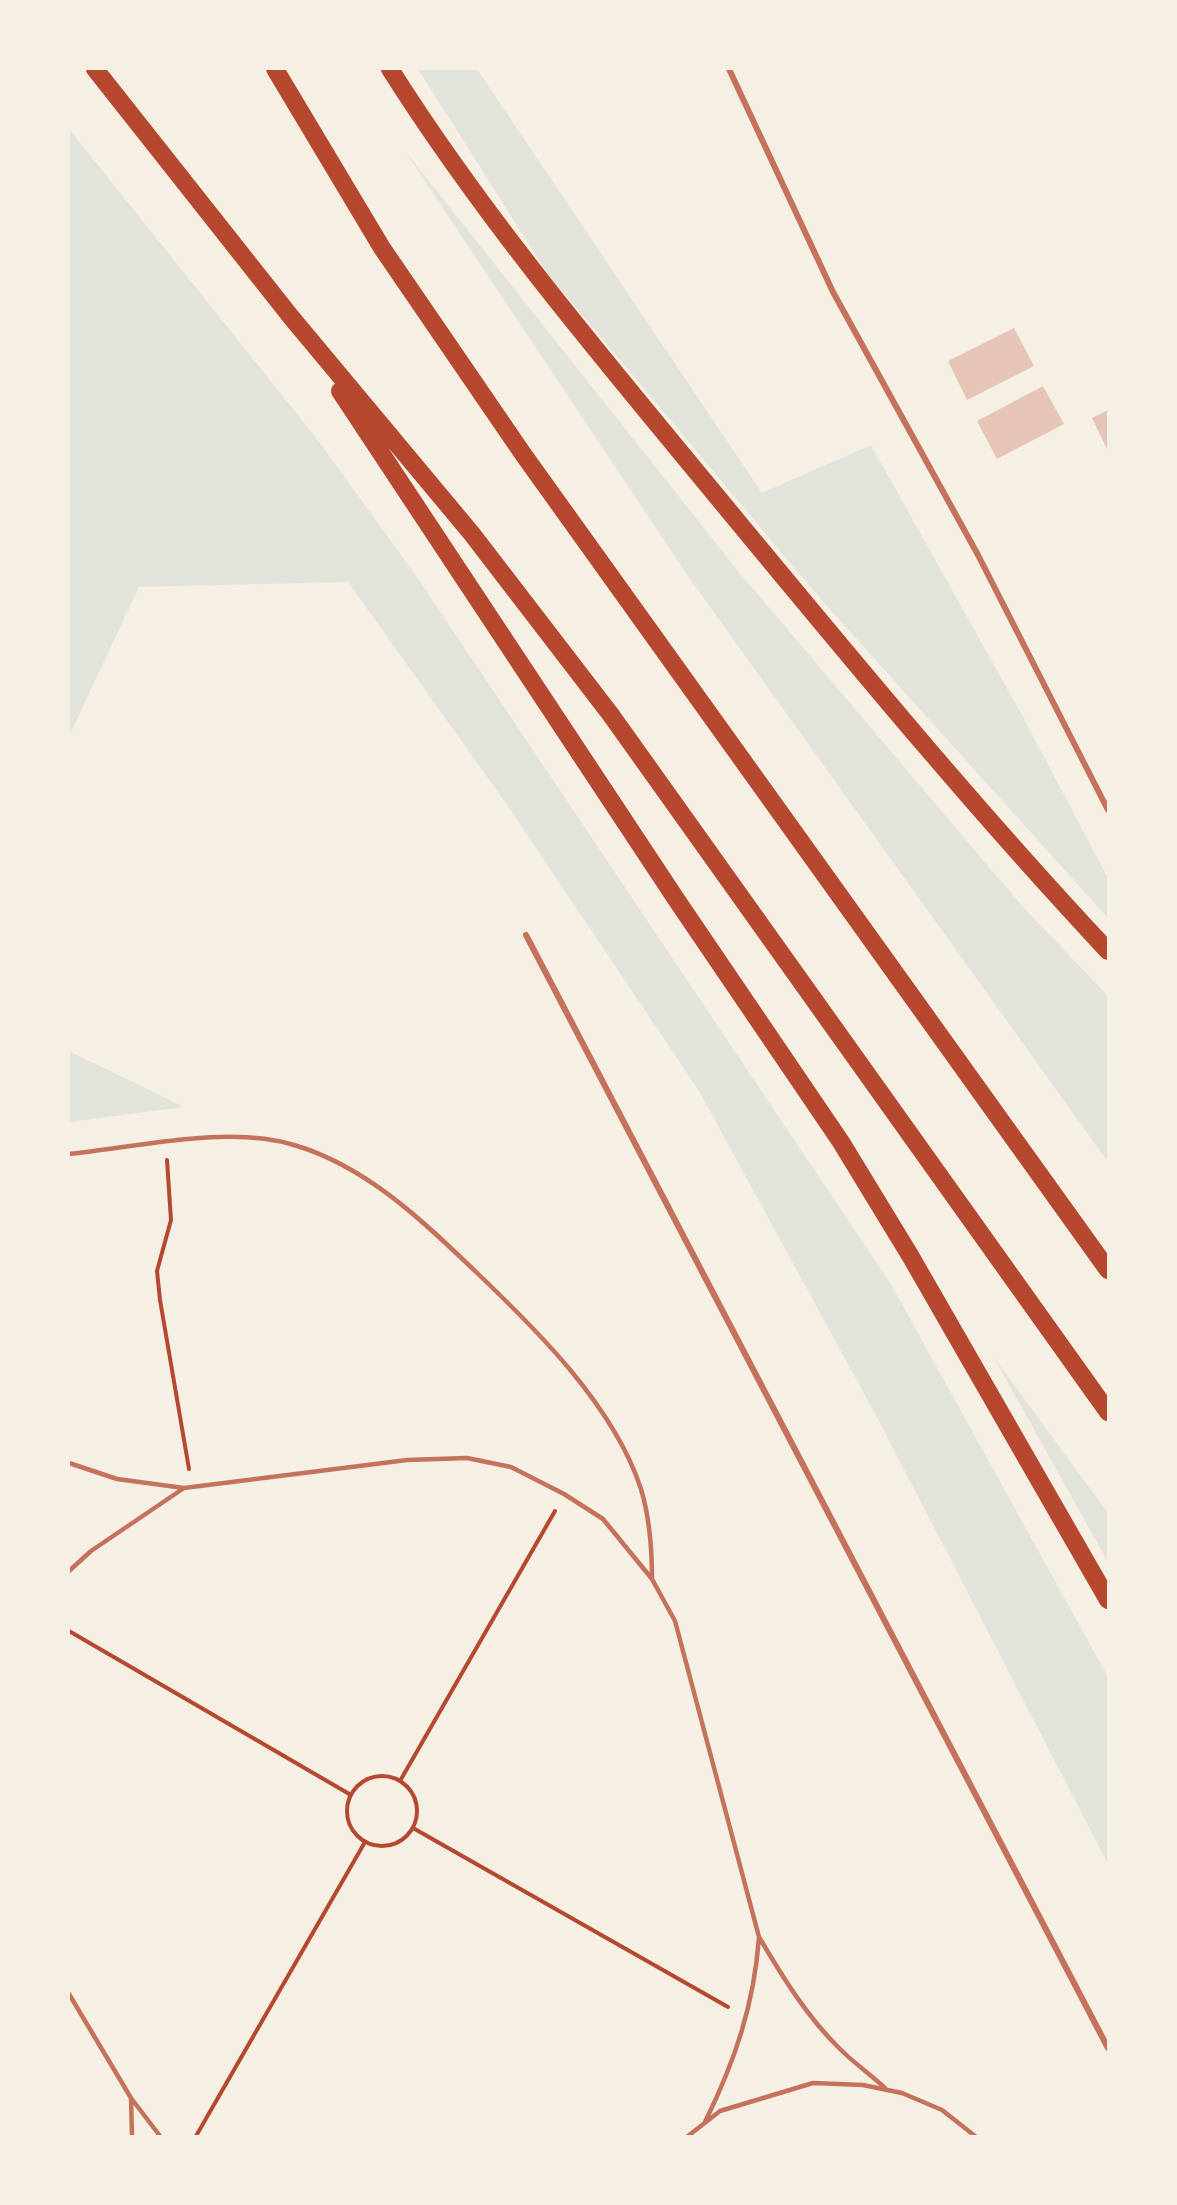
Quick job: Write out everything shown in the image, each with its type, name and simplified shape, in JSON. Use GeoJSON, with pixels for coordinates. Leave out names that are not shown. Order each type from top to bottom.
{"type":"FeatureCollection","features":[{"type":"Feature","properties":{"kind":"highway"},"geometry":{"type":"LineString","coordinates":[[96,69],[291,317],[472,534],[610,715],[1108,1412]]}},
{"type":"Feature","properties":{"kind":"highway"},"geometry":{"type":"LineString","coordinates":[[275,69],[382,248],[523,454],[1108,1270]]}},
{"type":"Feature","properties":{"kind":"highway"},"geometry":{"type":"LineString","coordinates":[[390,69],[441,149],[568,317],[852,660],[1052,891],[1108,951]]}},
{"type":"Feature","properties":{"kind":"highway"},"geometry":{"type":"LineString","coordinates":[[291,317],[684,911],[841,1142],[922,1277],[1108,1600]]}},
{"type":"Feature","properties":{"kind":"street"},"geometry":{"type":"LineString","coordinates":[[729,69],[833,292],[978,555],[1108,810]]}},
{"type":"Feature","properties":{"kind":"street"},"geometry":{"type":"LineString","coordinates":[[526,935],[1108,2048]]}},
{"type":"Feature","properties":{"kind":"lane"},"geometry":{"type":"LineString","coordinates":[[69,1154],[223,1136],[294,1145],[332,1160],[369,1181],[424,1223],[522,1315],[575,1373],[616,1436],[641,1489],[651,1537],[652,1579]]}},
{"type":"Feature","properties":{"kind":"lane"},"geometry":{"type":"LineString","coordinates":[[69,1462],[117,1479],[184,1488],[407,1460],[467,1458],[511,1467],[564,1494],[603,1519],[652,1579],[675,1621],[759,1937],[782,1977],[815,2021],[840,2049],[887,2090]]}},
{"type":"Feature","properties":{"kind":"lane"},"geometry":{"type":"LineString","coordinates":[[69,1571],[92,1551],[184,1488]]}},
{"type":"Feature","properties":{"kind":"lane"},"geometry":{"type":"LineString","coordinates":[[705,2122],[729,2073],[747,2018],[756,1973],[759,1937]]}},
{"type":"Feature","properties":{"kind":"lane"},"geometry":{"type":"LineString","coordinates":[[69,1994],[131,2098],[160,2136]]}},
{"type":"Feature","properties":{"kind":"lane"},"geometry":{"type":"LineString","coordinates":[[688,2136],[720,2111],[813,2083],[863,2085],[887,2090],[942,2110],[975,2136]]}},
{"type":"Feature","properties":{"kind":"lane"},"geometry":{"type":"LineString","coordinates":[[131,2098],[132,2136]]}},
{"type":"Feature","properties":{"kind":"path"},"geometry":{"type":"LineString","coordinates":[[165,1143],[171,1220],[157,1271],[192,1487]]}},
{"type":"Feature","properties":{"kind":"path"},"geometry":{"type":"LineString","coordinates":[[400,1781],[564,1494]]}},
{"type":"Feature","properties":{"kind":"path"},"geometry":{"type":"LineString","coordinates":[[69,1631],[351,1795]]}},
{"type":"Feature","properties":{"kind":"path"},"geometry":{"type":"LineString","coordinates":[[380,1776],[400,1781],[415,1798],[417,1813],[413,1828],[394,1845],[379,1846],[365,1842],[354,1833],[349,1822],[347,1809],[351,1795],[359,1784],[369,1778],[380,1776]]}},
{"type":"Feature","properties":{"kind":"path"},"geometry":{"type":"LineString","coordinates":[[413,1828],[747,2018]]}},
{"type":"Feature","properties":{"kind":"path"},"geometry":{"type":"LineString","coordinates":[[196,2136],[365,1842]]}},
{"type":"Feature","properties":{"kind":"shaded area"},"geometry":{"type":"Polygon","coordinates":[[[418,69],[477,69],[762,493],[871,445],[1023,717],[1108,878],[1108,918],[818,596],[547,273],[418,69]]]}},
{"type":"Feature","properties":{"kind":"shaded area"},"geometry":{"type":"Polygon","coordinates":[[[69,129],[317,439],[417,577],[892,1286],[1108,1677],[1108,1864],[879,1421],[699,1091],[510,809],[348,582],[139,587],[69,736],[69,129]]]}},
{"type":"Feature","properties":{"kind":"shaded area"},"geometry":{"type":"Polygon","coordinates":[[[405,151],[738,571],[1022,906],[1108,996],[1108,1162],[690,579],[405,151]]]}},
{"type":"Feature","properties":{"kind":"shaded area"},"geometry":{"type":"Polygon","coordinates":[[[69,1051],[184,1107],[69,1122],[69,1051]]]}},
{"type":"Feature","properties":{"kind":"shaded area"},"geometry":{"type":"Polygon","coordinates":[[[993,1356],[1108,1513],[1108,1562],[993,1356]]]}},
{"type":"Feature","properties":{"kind":"building"},"geometry":{"type":"Polygon","coordinates":[[[1014,328],[1034,366],[967,400],[948,361],[1014,328]]]}},
{"type":"Feature","properties":{"kind":"building"},"geometry":{"type":"Polygon","coordinates":[[[1043,386],[1064,424],[997,459],[977,421],[1043,386]]]}},
{"type":"Feature","properties":{"kind":"building"},"geometry":{"type":"Polygon","coordinates":[[[1108,410],[1108,451],[1092,418],[1108,410]]]}}]}
